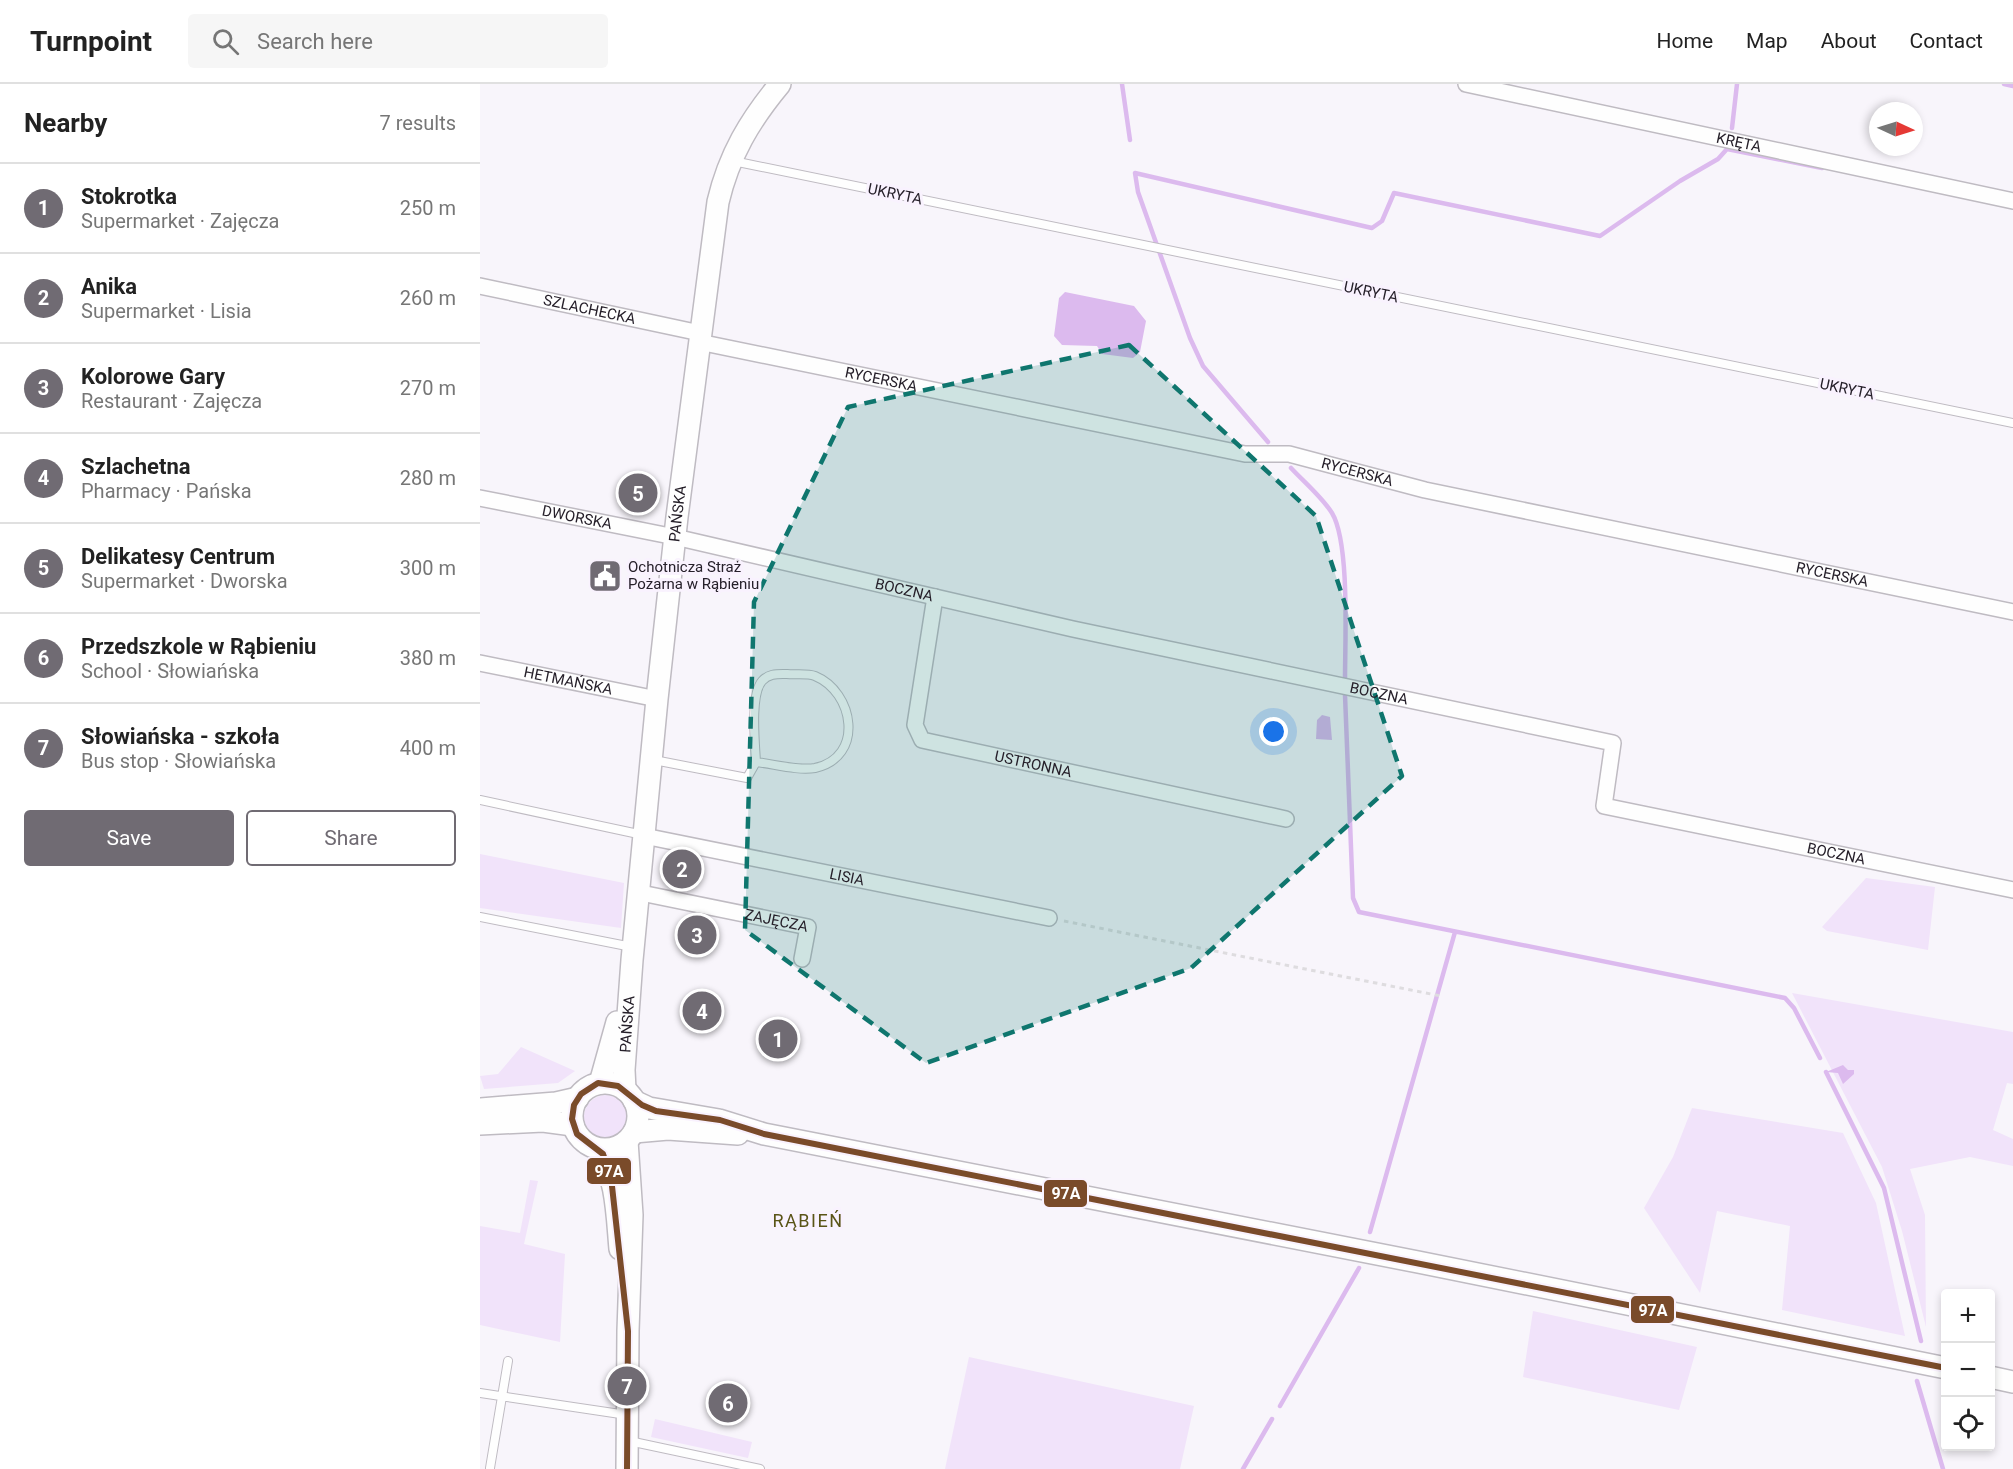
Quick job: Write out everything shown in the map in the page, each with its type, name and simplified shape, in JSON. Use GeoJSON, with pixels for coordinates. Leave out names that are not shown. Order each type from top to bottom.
{"type":"FeatureCollection","features":[{"type":"Feature","properties":{"kind":"main road","name":"PAŃSKA"},"geometry":{"type":"LineString","coordinates":[[630,1095],[624,1070],[657,699],[675,537],[718,202],[730,160],[754,118],[780,84]]}},
{"type":"Feature","properties":{"kind":"main road","name":"PAŃSKA"},"geometry":{"type":"LineString","coordinates":[[600,1083],[633,953]]}},
{"type":"Feature","properties":{"kind":"main road"},"geometry":{"type":"LineString","coordinates":[[628,1331],[611,1177],[606,1160],[598,1149],[584,1142],[573,1125],[572,1111],[578,1098],[584,1091],[600,1083],[614,1084],[649,1108],[720,1120],[764,1134],[1406,1259],[1941,1367]]}},
{"type":"Feature","properties":{"kind":"main road"},"geometry":{"type":"LineString","coordinates":[[627,1469],[632,1215],[630,1137],[638,1119],[630,1095]]}},
{"type":"Feature","properties":{"kind":"main road"},"geometry":{"type":"LineString","coordinates":[[480,1109],[556,1103],[578,1098]]}},
{"type":"Feature","properties":{"kind":"main road"},"geometry":{"type":"LineString","coordinates":[[480,1124],[543,1121],[573,1125]]}},
{"type":"Feature","properties":{"kind":"main road"},"geometry":{"type":"LineString","coordinates":[[598,1149],[616,1148],[630,1137],[668,1129],[716,1134],[764,1134]]}},
{"type":"Feature","properties":{"kind":"main road"},"geometry":{"type":"LineString","coordinates":[[1995,1378],[2013,1382]]}},
{"type":"Feature","properties":{"kind":"street","name":"KRĘTA"},"geometry":{"type":"LineString","coordinates":[[1466,84],[2013,201]]}},
{"type":"Feature","properties":{"kind":"street","name":"SZLACHECKA"},"geometry":{"type":"LineString","coordinates":[[480,286],[700,338]]}},
{"type":"Feature","properties":{"kind":"street","name":"RYCERSKA"},"geometry":{"type":"LineString","coordinates":[[700,338],[1245,454],[1289,453],[1425,490],[2013,612]]}},
{"type":"Feature","properties":{"kind":"street","name":"DWORSKA"},"geometry":{"type":"LineString","coordinates":[[480,498],[675,537]]}},
{"type":"Feature","properties":{"kind":"street","name":"BOCZNA"},"geometry":{"type":"LineString","coordinates":[[675,537],[935,597],[1613,743],[1604,806],[2013,890]]}},
{"type":"Feature","properties":{"kind":"street","name":"USTRONNA"},"geometry":{"type":"LineString","coordinates":[[935,597],[915,725],[922,740],[1286,819]]}},
{"type":"Feature","properties":{"kind":"street","name":"HETMAŃSKA"},"geometry":{"type":"LineString","coordinates":[[480,663],[657,699]]}},
{"type":"Feature","properties":{"kind":"street","name":"LISIA"},"geometry":{"type":"LineString","coordinates":[[644,836],[1049,918]]}},
{"type":"Feature","properties":{"kind":"street","name":"ZAJĘCZA"},"geometry":{"type":"LineString","coordinates":[[640,893],[808,927],[802,959]]}},
{"type":"Feature","properties":{"kind":"lane","name":"UKRYTA"},"geometry":{"type":"LineString","coordinates":[[730,160],[2013,423]]}},
{"type":"Feature","properties":{"kind":"lane"},"geometry":{"type":"LineString","coordinates":[[652,760],[747,778],[756,762],[757,696],[762,681],[773,674],[814,676],[834,690],[846,710],[849,728],[845,750],[831,762],[813,768],[756,762]]}},
{"type":"Feature","properties":{"kind":"lane"},"geometry":{"type":"LineString","coordinates":[[480,800],[644,836]]}},
{"type":"Feature","properties":{"kind":"lane"},"geometry":{"type":"LineString","coordinates":[[480,917],[633,953]]}},
{"type":"Feature","properties":{"kind":"lane"},"geometry":{"type":"LineString","coordinates":[[490,1468],[508,1361]]}},
{"type":"Feature","properties":{"kind":"lane"},"geometry":{"type":"LineString","coordinates":[[480,1393],[627,1415]]}},
{"type":"Feature","properties":{"kind":"lane"},"geometry":{"type":"LineString","coordinates":[[628,1441],[760,1469]]}},
{"type":"Feature","properties":{"kind":"path"},"geometry":{"type":"LineString","coordinates":[[1049,918],[1441,996]]}},
{"type":"Feature","properties":{"kind":"highlighted area"},"geometry":{"type":"Polygon","coordinates":[[[1129,345],[1316,516],[1402,776],[1191,968],[926,1063],[745,930],[754,602],[848,407],[1129,345]]]}},
{"type":"Feature","properties":{"kind":"shaded area"},"geometry":{"type":"Polygon","coordinates":[[[1065,292],[1134,306],[1146,321],[1140,352],[1133,358],[1102,354],[1097,346],[1062,345],[1054,336],[1059,298],[1065,292]]]}},
{"type":"Feature","properties":{"kind":"shaded area"},"geometry":{"type":"Polygon","coordinates":[[[1322,715],[1330,717],[1332,740],[1316,739],[1317,720],[1322,715]]]}},
{"type":"Feature","properties":{"kind":"shaded area"},"geometry":{"type":"Polygon","coordinates":[[[480,854],[624,883],[621,928],[480,908],[480,854]]]}},
{"type":"Feature","properties":{"kind":"shaded area"},"geometry":{"type":"Polygon","coordinates":[[[1866,878],[1935,887],[1928,950],[1827,931],[1822,927],[1866,878]]]}},
{"type":"Feature","properties":{"kind":"shaded area"},"geometry":{"type":"Polygon","coordinates":[[[1792,993],[2013,1032],[2013,1084],[2007,1083],[1993,1130],[2013,1139],[2013,1166],[1970,1157],[1910,1169],[1925,1215],[1926,1327],[1902,1231],[1882,1167],[1792,993]]]}},
{"type":"Feature","properties":{"kind":"shaded area"},"geometry":{"type":"Polygon","coordinates":[[[521,1047],[575,1071],[558,1083],[484,1089],[480,1076],[498,1074],[521,1047]]]}},
{"type":"Feature","properties":{"kind":"shaded area"},"geometry":{"type":"Polygon","coordinates":[[[1843,1065],[1848,1070],[1854,1070],[1854,1074],[1843,1084],[1838,1073],[1826,1072],[1843,1065]]]}},
{"type":"Feature","properties":{"kind":"shaded area"},"geometry":{"type":"Polygon","coordinates":[[[606,1095],[621,1102],[628,1117],[621,1132],[606,1139],[591,1132],[584,1117],[591,1102],[606,1095]]]}},
{"type":"Feature","properties":{"kind":"shaded area"},"geometry":{"type":"Polygon","coordinates":[[[1692,1108],[1843,1133],[1876,1203],[1905,1336],[1782,1310],[1790,1226],[1717,1211],[1700,1293],[1644,1208],[1673,1157],[1692,1108]]]}},
{"type":"Feature","properties":{"kind":"shaded area"},"geometry":{"type":"Polygon","coordinates":[[[530,1180],[538,1181],[524,1244],[565,1254],[560,1342],[480,1325],[480,1226],[520,1233],[530,1180]]]}},
{"type":"Feature","properties":{"kind":"shaded area"},"geometry":{"type":"Polygon","coordinates":[[[1533,1311],[1697,1347],[1679,1410],[1523,1377],[1533,1311]]]}},
{"type":"Feature","properties":{"kind":"shaded area"},"geometry":{"type":"Polygon","coordinates":[[[969,1357],[1194,1406],[1180,1469],[945,1469],[969,1357]]]}},
{"type":"Feature","properties":{"kind":"shaded area"},"geometry":{"type":"Polygon","coordinates":[[[655,1419],[752,1442],[748,1458],[651,1437],[655,1419]]]}},
{"type":"Feature","properties":{"kind":"waterway"},"geometry":{"type":"LineString","coordinates":[[1122,84],[1130,140]]}},
{"type":"Feature","properties":{"kind":"waterway"},"geometry":{"type":"LineString","coordinates":[[1732,128],[1737,84]]}},
{"type":"Feature","properties":{"kind":"waterway"},"geometry":{"type":"LineString","coordinates":[[2004,84],[2013,86]]}},
{"type":"Feature","properties":{"kind":"waterway"},"geometry":{"type":"LineString","coordinates":[[1268,442],[1203,366],[1190,338],[1138,192],[1135,173],[1372,228],[1382,221],[1394,193],[1600,236],[1680,181],[1718,159],[1727,149],[1822,168]]}},
{"type":"Feature","properties":{"kind":"waterway"},"geometry":{"type":"LineString","coordinates":[[1291,468],[1328,507],[1338,527],[1344,569],[1345,679]]}},
{"type":"Feature","properties":{"kind":"waterway"},"geometry":{"type":"LineString","coordinates":[[1345,695],[1353,898],[1359,912],[1785,998],[1794,1008],[1820,1058]]}},
{"type":"Feature","properties":{"kind":"waterway"},"geometry":{"type":"LineString","coordinates":[[1370,1232],[1455,932]]}},
{"type":"Feature","properties":{"kind":"waterway"},"geometry":{"type":"LineString","coordinates":[[1826,1072],[1884,1188],[1921,1341]]}},
{"type":"Feature","properties":{"kind":"waterway"},"geometry":{"type":"LineString","coordinates":[[1280,1406],[1359,1268]]}},
{"type":"Feature","properties":{"kind":"waterway"},"geometry":{"type":"LineString","coordinates":[[1917,1381],[1943,1469]]}},
{"type":"Feature","properties":{"kind":"waterway"},"geometry":{"type":"LineString","coordinates":[[1243,1469],[1272,1419]]}},
{"type":"Feature","properties":{"kind":"transit line","name":"97A"},"geometry":{"type":"LineString","coordinates":[[627,1469],[628,1331],[611,1177],[603,1154],[577,1134],[572,1119],[574,1105],[581,1094],[598,1083],[618,1086],[642,1105],[656,1111],[720,1120],[764,1134],[1941,1367]]}},
{"type":"Feature","properties":{"kind":"place","name":"Delikatesy Centrum"},"geometry":{"type":"Point","coordinates":[638,493]}},
{"type":"Feature","properties":{"kind":"place","name":"Ochotnicza Straż Pożarna w Rąbieniu"},"geometry":{"type":"Point","coordinates":[605,576]}},
{"type":"Feature","properties":{"kind":"place","name":"Anika"},"geometry":{"type":"Point","coordinates":[682,869]}},
{"type":"Feature","properties":{"kind":"place","name":"Kolorowe Gary"},"geometry":{"type":"Point","coordinates":[697,935]}},
{"type":"Feature","properties":{"kind":"place","name":"Szlachetna"},"geometry":{"type":"Point","coordinates":[702,1011]}},
{"type":"Feature","properties":{"kind":"place","name":"Stokrotka"},"geometry":{"type":"Point","coordinates":[778,1039]}},
{"type":"Feature","properties":{"kind":"place","name":"Słowiańska - szkoła"},"geometry":{"type":"Point","coordinates":[627,1386]}},
{"type":"Feature","properties":{"kind":"place","name":"Przedszkole w Rąbieniu"},"geometry":{"type":"Point","coordinates":[728,1403]}},
{"type":"Feature","properties":{"kind":"district","name":"RĄBIEŃ"},"geometry":{"type":"Point","coordinates":[808,1220]}}]}
